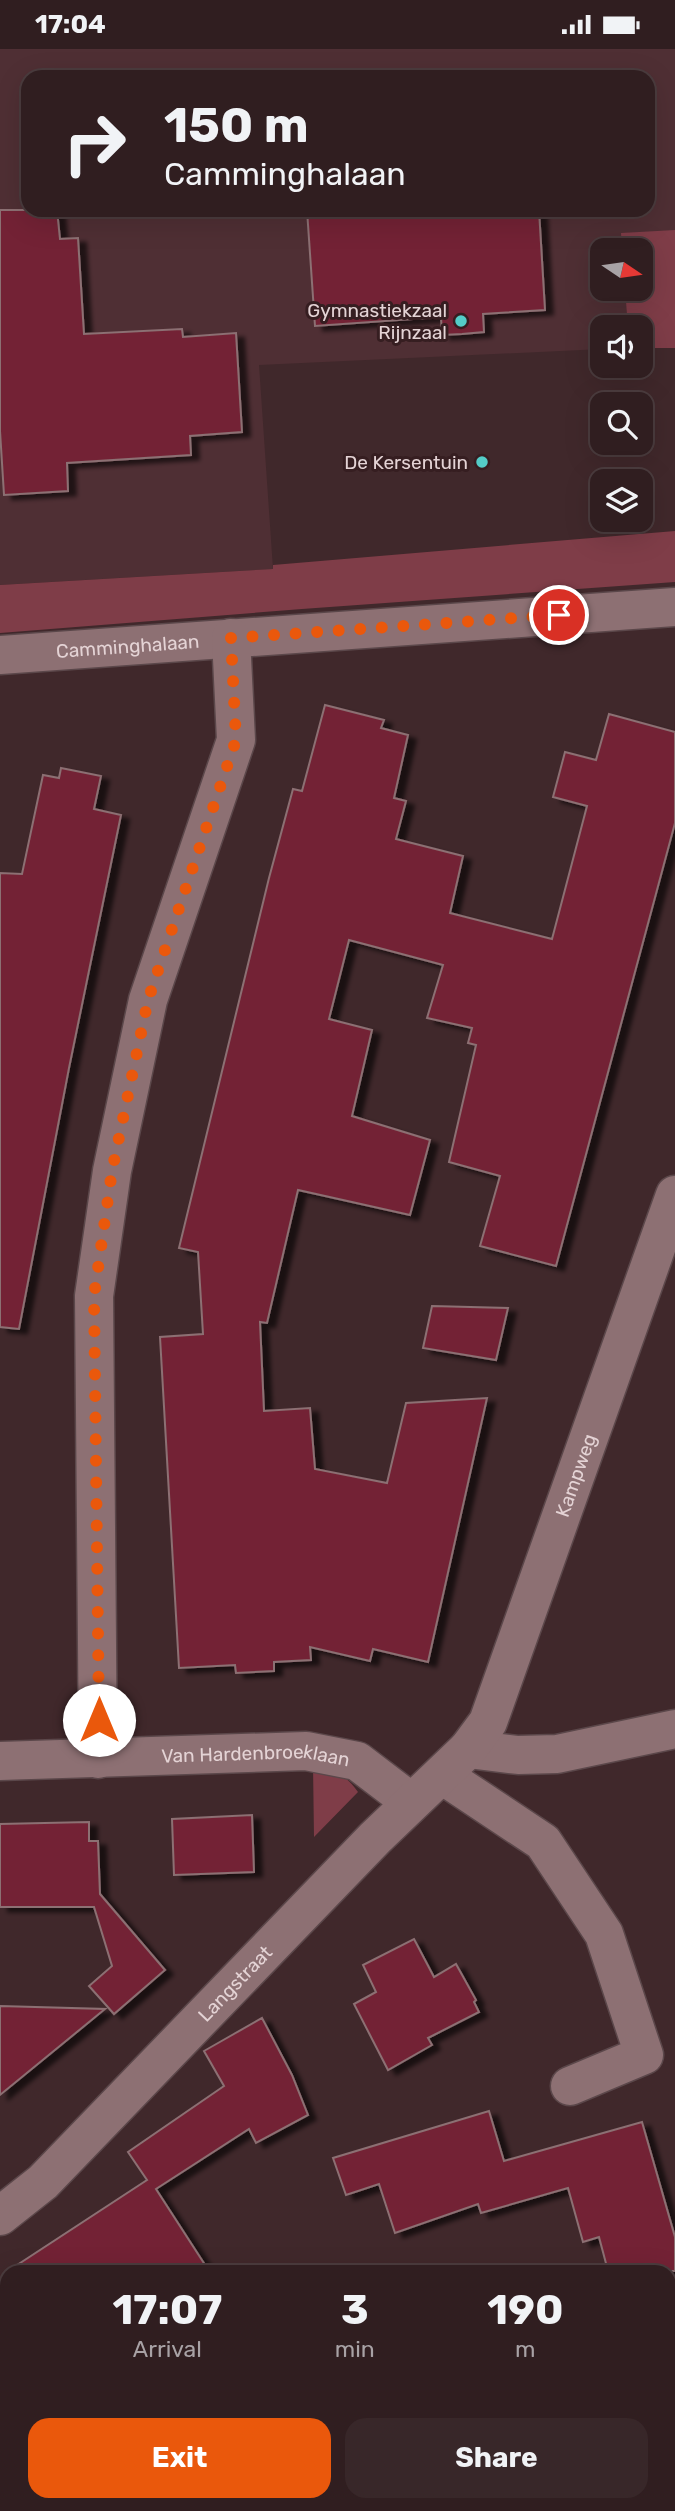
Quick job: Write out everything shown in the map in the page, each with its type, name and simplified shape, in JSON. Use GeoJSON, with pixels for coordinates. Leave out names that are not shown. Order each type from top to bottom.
{"type":"FeatureCollection","features":[{"type":"Feature","properties":{"kind":"street","name":"Camminghalaan"},"geometry":{"type":"LineString","coordinates":[[0,655],[675,607]]}},
{"type":"Feature","properties":{"kind":"street"},"geometry":{"type":"LineString","coordinates":[[98,1759],[94,1296],[112,1171],[148,1000],[236,740],[231,638]]}},
{"type":"Feature","properties":{"kind":"street","name":"Kampweg"},"geometry":{"type":"LineString","coordinates":[[455,1762],[488,1722],[675,1195]]}},
{"type":"Feature","properties":{"kind":"street"},"geometry":{"type":"LineString","coordinates":[[455,1762],[557,1754],[675,1729]]}},
{"type":"Feature","properties":{"kind":"street","name":"Van Hardenbroeklaan"},"geometry":{"type":"LineString","coordinates":[[0,1761],[306,1751],[357,1761],[411,1802]]}},
{"type":"Feature","properties":{"kind":"street"},"geometry":{"type":"LineString","coordinates":[[455,1762],[543,1842],[604,1934],[645,2055],[570,2086]]}},
{"type":"Feature","properties":{"kind":"street","name":"Langstraat"},"geometry":{"type":"LineString","coordinates":[[0,2216],[43,2182],[411,1802],[455,1762]]}},
{"type":"Feature","properties":{"kind":"shaded area"},"geometry":{"type":"Polygon","coordinates":[[[0,49],[675,49],[675,346],[653,334],[653,315],[590,315],[590,350],[259,365],[273,569],[0,585],[0,49]]]}},
{"type":"Feature","properties":{"kind":"shaded area"},"geometry":{"type":"Polygon","coordinates":[[[675,230],[675,348],[653,348],[653,315],[627,315],[626,301],[653,301],[653,238],[621,238],[621,233],[675,230]]]}},
{"type":"Feature","properties":{"kind":"shaded area"},"geometry":{"type":"Polygon","coordinates":[[[675,531],[675,582],[0,633],[0,585],[273,569],[273,565],[675,531]]]}},
{"type":"Feature","properties":{"kind":"shaded area"},"geometry":{"type":"Polygon","coordinates":[[[313,1765],[338,1773],[358,1792],[314,1837],[313,1765]]]}},
{"type":"Feature","properties":{"kind":"building"},"geometry":{"type":"Polygon","coordinates":[[[0,210],[21,210],[21,217],[58,217],[60,239],[78,238],[84,334],[182,329],[183,337],[236,333],[242,432],[190,436],[191,455],[67,463],[68,491],[4,495],[0,431],[0,210]]]}},
{"type":"Feature","properties":{"kind":"building"},"geometry":{"type":"Polygon","coordinates":[[[307,217],[539,217],[545,310],[483,314],[484,332],[462,334],[442,335],[441,317],[315,326],[307,217]]]}},
{"type":"Feature","properties":{"kind":"building"},"geometry":{"type":"Polygon","coordinates":[[[325,705],[384,720],[381,728],[408,735],[394,798],[406,801],[396,839],[463,856],[450,913],[552,939],[587,806],[553,797],[565,752],[596,760],[609,714],[675,732],[675,823],[556,1266],[480,1246],[500,1176],[449,1162],[476,1045],[468,1043],[472,1028],[427,1018],[443,965],[349,940],[329,1019],[372,1030],[352,1116],[430,1140],[410,1215],[298,1190],[267,1323],[260,1322],[264,1411],[310,1408],[315,1469],[387,1483],[406,1403],[487,1398],[428,1662],[373,1649],[370,1661],[310,1647],[311,1660],[274,1662],[274,1671],[236,1673],[235,1665],[179,1668],[160,1337],[203,1334],[198,1252],[179,1248],[269,878],[293,789],[302,791],[325,705]]]}},
{"type":"Feature","properties":{"kind":"building"},"geometry":{"type":"Polygon","coordinates":[[[61,768],[101,776],[94,809],[121,815],[19,1329],[0,1327],[0,873],[22,874],[43,775],[59,778],[61,768]]]}},
{"type":"Feature","properties":{"kind":"building"},"geometry":{"type":"Polygon","coordinates":[[[432,1306],[508,1308],[496,1360],[423,1348],[432,1306]]]}},
{"type":"Feature","properties":{"kind":"building"},"geometry":{"type":"Polygon","coordinates":[[[252,1815],[254,1872],[174,1875],[172,1819],[252,1815]]]}},
{"type":"Feature","properties":{"kind":"building"},"geometry":{"type":"Polygon","coordinates":[[[89,1822],[89,1841],[98,1841],[100,1894],[165,1970],[114,2014],[89,1986],[112,1966],[94,1907],[0,1907],[0,1824],[89,1822]]]}},
{"type":"Feature","properties":{"kind":"building"},"geometry":{"type":"Polygon","coordinates":[[[414,1939],[434,1977],[456,1964],[476,2000],[474,2002],[479,2012],[428,2038],[432,2045],[388,2070],[354,2004],[376,1992],[363,1965],[414,1939]]]}},
{"type":"Feature","properties":{"kind":"building"},"geometry":{"type":"Polygon","coordinates":[[[0,2006],[105,2009],[0,2095],[0,2006]]]}},
{"type":"Feature","properties":{"kind":"building"},"geometry":{"type":"Polygon","coordinates":[[[262,2018],[292,2075],[308,2115],[256,2143],[249,2129],[156,2189],[205,2265],[17,2265],[147,2180],[128,2152],[224,2086],[204,2051],[262,2018]]]}},
{"type":"Feature","properties":{"kind":"building"},"geometry":{"type":"Polygon","coordinates":[[[489,2111],[504,2161],[642,2122],[675,2237],[675,2265],[606,2265],[599,2237],[583,2242],[568,2188],[481,2213],[478,2204],[395,2233],[379,2184],[346,2195],[333,2158],[489,2111]]]}},
{"type":"Feature","properties":{"kind":"place","name":"Gymnastiekzaal Rijnzaal"},"geometry":{"type":"Point","coordinates":[461,321]}},
{"type":"Feature","properties":{"kind":"place","name":"De Kersentuin"},"geometry":{"type":"Point","coordinates":[482,462]}},
{"type":"Feature","properties":{"kind":"route"},"geometry":{"type":"LineString","coordinates":[[99,1720],[94,1296],[112,1171],[148,1000],[236,740],[231,638],[559,615]]}}]}
